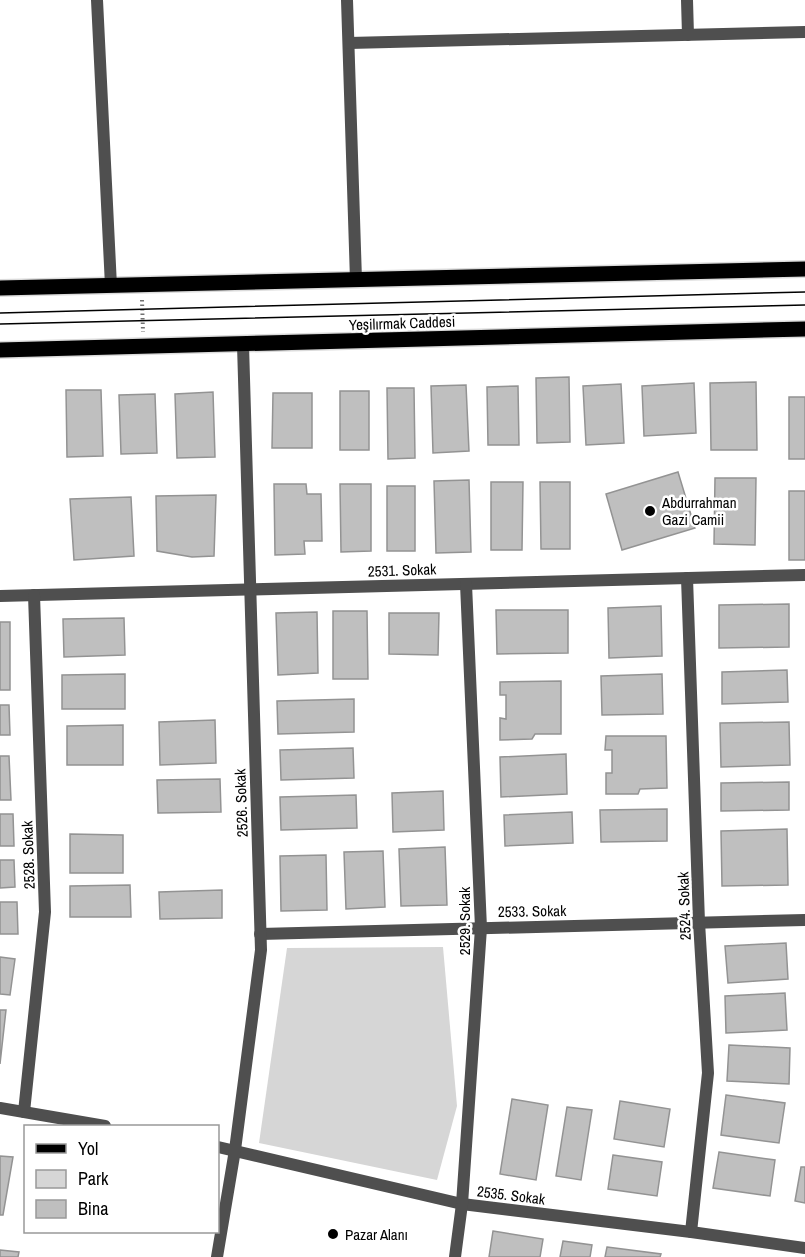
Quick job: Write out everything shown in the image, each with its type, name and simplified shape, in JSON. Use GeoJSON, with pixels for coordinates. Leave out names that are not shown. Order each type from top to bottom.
{"type":"FeatureCollection","features":[{"type":"Feature","properties":{"kind":"main road"},"geometry":{"type":"LineString","coordinates":[[0,288],[805,269]]}},
{"type":"Feature","properties":{"kind":"main road","name":"Yeşilırmak Caddesi"},"geometry":{"type":"LineString","coordinates":[[0,351],[805,329]]}},
{"type":"Feature","properties":{"kind":"street"},"geometry":{"type":"LineString","coordinates":[[97,0],[111,286]]}},
{"type":"Feature","properties":{"kind":"street"},"geometry":{"type":"LineString","coordinates":[[347,0],[356,280]]}},
{"type":"Feature","properties":{"kind":"street"},"geometry":{"type":"LineString","coordinates":[[687,0],[688,35]]}},
{"type":"Feature","properties":{"kind":"street"},"geometry":{"type":"LineString","coordinates":[[348,43],[805,32]]}},
{"type":"Feature","properties":{"kind":"street","name":"2526. Sokak"},"geometry":{"type":"LineString","coordinates":[[217,1257],[235,1150],[261,950],[243,345]]}},
{"type":"Feature","properties":{"kind":"street","name":"2531. Sokak"},"geometry":{"type":"LineString","coordinates":[[0,596],[805,575]]}},
{"type":"Feature","properties":{"kind":"street","name":"2524. Sokak"},"geometry":{"type":"LineString","coordinates":[[687,578],[699,922],[708,1073],[691,1232]]}},
{"type":"Feature","properties":{"kind":"street","name":"2529. Sokak"},"geometry":{"type":"LineString","coordinates":[[455,1257],[462,1204],[481,928],[466,584]]}},
{"type":"Feature","properties":{"kind":"street","name":"2528. Sokak"},"geometry":{"type":"LineString","coordinates":[[24,1112],[45,912],[34,595]]}},
{"type":"Feature","properties":{"kind":"street","name":"2533. Sokak"},"geometry":{"type":"LineString","coordinates":[[260,934],[805,920]]}},
{"type":"Feature","properties":{"kind":"street"},"geometry":{"type":"LineString","coordinates":[[0,1108],[99,1125]]}},
{"type":"Feature","properties":{"kind":"street","name":"2535. Sokak"},"geometry":{"type":"LineString","coordinates":[[219,1147],[462,1204],[805,1248]]}},
{"type":"Feature","properties":{"kind":"path"},"geometry":{"type":"LineString","coordinates":[[142,285],[144,347]]}},
{"type":"Feature","properties":{"kind":"green space"},"geometry":{"type":"Polygon","coordinates":[[[443,947],[457,1106],[437,1180],[259,1143],[287,948],[443,947]]]}},
{"type":"Feature","properties":{"kind":"building"},"geometry":{"type":"Polygon","coordinates":[[[569,377],[570,442],[537,443],[536,378],[569,377]]]}},
{"type":"Feature","properties":{"kind":"building"},"geometry":{"type":"Polygon","coordinates":[[[756,382],[757,450],[711,450],[710,383],[756,382]]]}},
{"type":"Feature","properties":{"kind":"building"},"geometry":{"type":"Polygon","coordinates":[[[694,383],[696,433],[644,436],[642,386],[694,383]]]}},
{"type":"Feature","properties":{"kind":"building"},"geometry":{"type":"Polygon","coordinates":[[[621,384],[624,443],[586,445],[583,386],[621,384]]]}},
{"type":"Feature","properties":{"kind":"building"},"geometry":{"type":"Polygon","coordinates":[[[466,385],[469,451],[433,453],[431,386],[466,385]]]}},
{"type":"Feature","properties":{"kind":"building"},"geometry":{"type":"Polygon","coordinates":[[[518,386],[519,445],[488,445],[487,387],[518,386]]]}},
{"type":"Feature","properties":{"kind":"building"},"geometry":{"type":"Polygon","coordinates":[[[387,388],[414,388],[415,458],[388,459],[387,388]]]}},
{"type":"Feature","properties":{"kind":"building"},"geometry":{"type":"Polygon","coordinates":[[[66,390],[101,390],[103,456],[67,457],[66,390]]]}},
{"type":"Feature","properties":{"kind":"building"},"geometry":{"type":"Polygon","coordinates":[[[340,391],[369,391],[369,450],[340,450],[340,391]]]}},
{"type":"Feature","properties":{"kind":"building"},"geometry":{"type":"Polygon","coordinates":[[[213,392],[215,457],[177,458],[175,394],[213,392]]]}},
{"type":"Feature","properties":{"kind":"building"},"geometry":{"type":"Polygon","coordinates":[[[273,393],[312,393],[312,448],[272,448],[273,393]]]}},
{"type":"Feature","properties":{"kind":"building"},"geometry":{"type":"Polygon","coordinates":[[[155,394],[157,453],[121,454],[119,395],[155,394]]]}},
{"type":"Feature","properties":{"kind":"building"},"geometry":{"type":"Polygon","coordinates":[[[789,397],[805,397],[805,459],[789,459],[789,397]]]}},
{"type":"Feature","properties":{"kind":"building","name":"Abdurrahman Gazi Camii"},"geometry":{"type":"Polygon","coordinates":[[[678,472],[695,528],[622,550],[606,494],[678,472]]]}},
{"type":"Feature","properties":{"kind":"building"},"geometry":{"type":"Polygon","coordinates":[[[715,478],[756,478],[755,545],[714,544],[715,478]]]}},
{"type":"Feature","properties":{"kind":"building"},"geometry":{"type":"Polygon","coordinates":[[[469,480],[471,552],[436,553],[434,481],[469,480]]]}},
{"type":"Feature","properties":{"kind":"building"},"geometry":{"type":"Polygon","coordinates":[[[491,482],[523,482],[522,550],[491,550],[491,482]]]}},
{"type":"Feature","properties":{"kind":"building"},"geometry":{"type":"Polygon","coordinates":[[[540,482],[570,482],[570,549],[541,549],[540,482]]]}},
{"type":"Feature","properties":{"kind":"building"},"geometry":{"type":"Polygon","coordinates":[[[274,484],[306,484],[307,494],[321,494],[322,541],[304,541],[305,554],[275,555],[274,484]]]}},
{"type":"Feature","properties":{"kind":"building"},"geometry":{"type":"Polygon","coordinates":[[[340,484],[371,484],[371,551],[341,552],[340,484]]]}},
{"type":"Feature","properties":{"kind":"building"},"geometry":{"type":"Polygon","coordinates":[[[387,486],[415,486],[415,551],[387,551],[387,486]]]}},
{"type":"Feature","properties":{"kind":"building"},"geometry":{"type":"Polygon","coordinates":[[[789,491],[805,491],[805,560],[789,560],[789,491]]]}},
{"type":"Feature","properties":{"kind":"building"},"geometry":{"type":"Polygon","coordinates":[[[216,495],[214,556],[192,557],[157,551],[156,496],[216,495]]]}},
{"type":"Feature","properties":{"kind":"building"},"geometry":{"type":"Polygon","coordinates":[[[131,497],[134,556],[74,560],[70,499],[131,497]]]}},
{"type":"Feature","properties":{"kind":"building"},"geometry":{"type":"Polygon","coordinates":[[[789,604],[789,647],[719,648],[719,605],[789,604]]]}},
{"type":"Feature","properties":{"kind":"building"},"geometry":{"type":"Polygon","coordinates":[[[661,606],[662,656],[609,658],[608,608],[661,606]]]}},
{"type":"Feature","properties":{"kind":"building"},"geometry":{"type":"Polygon","coordinates":[[[496,610],[568,610],[568,653],[497,654],[496,610]]]}},
{"type":"Feature","properties":{"kind":"building"},"geometry":{"type":"Polygon","coordinates":[[[333,611],[367,611],[368,679],[333,679],[333,611]]]}},
{"type":"Feature","properties":{"kind":"building"},"geometry":{"type":"Polygon","coordinates":[[[317,612],[318,673],[278,675],[276,613],[317,612]]]}},
{"type":"Feature","properties":{"kind":"building"},"geometry":{"type":"Polygon","coordinates":[[[389,613],[439,613],[438,655],[389,654],[389,613]]]}},
{"type":"Feature","properties":{"kind":"building"},"geometry":{"type":"Polygon","coordinates":[[[124,618],[125,655],[64,657],[63,619],[124,618]]]}},
{"type":"Feature","properties":{"kind":"building"},"geometry":{"type":"Polygon","coordinates":[[[0,622],[10,622],[10,690],[0,690],[0,622]]]}},
{"type":"Feature","properties":{"kind":"building"},"geometry":{"type":"Polygon","coordinates":[[[787,670],[788,702],[722,704],[722,672],[787,670]]]}},
{"type":"Feature","properties":{"kind":"building"},"geometry":{"type":"Polygon","coordinates":[[[125,674],[125,709],[62,709],[62,675],[125,674]]]}},
{"type":"Feature","properties":{"kind":"building"},"geometry":{"type":"Polygon","coordinates":[[[662,674],[663,714],[602,715],[601,676],[662,674]]]}},
{"type":"Feature","properties":{"kind":"building"},"geometry":{"type":"Polygon","coordinates":[[[561,681],[561,734],[535,734],[532,739],[500,740],[500,718],[506,719],[506,695],[500,695],[500,682],[561,681]]]}},
{"type":"Feature","properties":{"kind":"building"},"geometry":{"type":"Polygon","coordinates":[[[354,699],[354,732],[278,734],[277,701],[354,699]]]}},
{"type":"Feature","properties":{"kind":"building"},"geometry":{"type":"Polygon","coordinates":[[[0,705],[9,705],[10,735],[0,735],[0,705]]]}},
{"type":"Feature","properties":{"kind":"building"},"geometry":{"type":"Polygon","coordinates":[[[215,720],[216,763],[160,765],[159,722],[215,720]]]}},
{"type":"Feature","properties":{"kind":"building"},"geometry":{"type":"Polygon","coordinates":[[[789,722],[790,765],[721,767],[720,723],[789,722]]]}},
{"type":"Feature","properties":{"kind":"building"},"geometry":{"type":"Polygon","coordinates":[[[123,725],[123,765],[67,765],[67,726],[123,725]]]}},
{"type":"Feature","properties":{"kind":"building"},"geometry":{"type":"Polygon","coordinates":[[[606,736],[666,736],[667,788],[640,789],[638,794],[606,794],[606,773],[612,773],[612,750],[605,750],[606,736]]]}},
{"type":"Feature","properties":{"kind":"building"},"geometry":{"type":"Polygon","coordinates":[[[353,748],[354,778],[281,780],[280,750],[353,748]]]}},
{"type":"Feature","properties":{"kind":"building"},"geometry":{"type":"Polygon","coordinates":[[[566,754],[567,794],[501,797],[500,757],[566,754]]]}},
{"type":"Feature","properties":{"kind":"building"},"geometry":{"type":"Polygon","coordinates":[[[0,756],[9,756],[11,800],[0,800],[0,756]]]}},
{"type":"Feature","properties":{"kind":"building"},"geometry":{"type":"Polygon","coordinates":[[[220,779],[221,812],[158,813],[157,780],[220,779]]]}},
{"type":"Feature","properties":{"kind":"building"},"geometry":{"type":"Polygon","coordinates":[[[789,782],[789,810],[721,811],[721,783],[789,782]]]}},
{"type":"Feature","properties":{"kind":"building"},"geometry":{"type":"Polygon","coordinates":[[[443,791],[444,830],[393,832],[392,793],[443,791]]]}},
{"type":"Feature","properties":{"kind":"building"},"geometry":{"type":"Polygon","coordinates":[[[356,795],[357,828],[281,830],[280,797],[356,795]]]}},
{"type":"Feature","properties":{"kind":"building"},"geometry":{"type":"Polygon","coordinates":[[[667,809],[667,841],[601,842],[600,810],[667,809]]]}},
{"type":"Feature","properties":{"kind":"building"},"geometry":{"type":"Polygon","coordinates":[[[572,812],[573,843],[505,846],[504,815],[572,812]]]}},
{"type":"Feature","properties":{"kind":"building"},"geometry":{"type":"Polygon","coordinates":[[[0,814],[13,814],[14,846],[0,846],[0,814]]]}},
{"type":"Feature","properties":{"kind":"building"},"geometry":{"type":"Polygon","coordinates":[[[787,829],[788,885],[722,886],[721,831],[787,829]]]}},
{"type":"Feature","properties":{"kind":"building"},"geometry":{"type":"Polygon","coordinates":[[[70,834],[123,835],[123,873],[70,873],[70,834]]]}},
{"type":"Feature","properties":{"kind":"building"},"geometry":{"type":"Polygon","coordinates":[[[445,847],[447,905],[401,906],[399,849],[445,847]]]}},
{"type":"Feature","properties":{"kind":"building"},"geometry":{"type":"Polygon","coordinates":[[[383,851],[385,907],[346,909],[344,852],[383,851]]]}},
{"type":"Feature","properties":{"kind":"building"},"geometry":{"type":"Polygon","coordinates":[[[326,855],[327,910],[281,911],[280,856],[326,855]]]}},
{"type":"Feature","properties":{"kind":"building"},"geometry":{"type":"Polygon","coordinates":[[[0,860],[14,860],[15,887],[0,888],[0,860]]]}},
{"type":"Feature","properties":{"kind":"building"},"geometry":{"type":"Polygon","coordinates":[[[130,885],[131,917],[70,917],[70,886],[130,885]]]}},
{"type":"Feature","properties":{"kind":"building"},"geometry":{"type":"Polygon","coordinates":[[[222,890],[222,918],[160,919],[159,892],[222,890]]]}},
{"type":"Feature","properties":{"kind":"building"},"geometry":{"type":"Polygon","coordinates":[[[0,902],[17,902],[18,934],[0,934],[0,902]]]}},
{"type":"Feature","properties":{"kind":"building"},"geometry":{"type":"Polygon","coordinates":[[[786,943],[788,979],[728,983],[725,946],[786,943]]]}},
{"type":"Feature","properties":{"kind":"building"},"geometry":{"type":"Polygon","coordinates":[[[0,957],[15,959],[10,995],[0,994],[0,957]]]}},
{"type":"Feature","properties":{"kind":"building"},"geometry":{"type":"Polygon","coordinates":[[[785,993],[787,1030],[726,1033],[725,996],[785,993]]]}},
{"type":"Feature","properties":{"kind":"building"},"geometry":{"type":"Polygon","coordinates":[[[0,1010],[6,1010],[0,1064],[0,1010]]]}},
{"type":"Feature","properties":{"kind":"building"},"geometry":{"type":"Polygon","coordinates":[[[729,1045],[790,1048],[789,1084],[727,1081],[729,1045]]]}},
{"type":"Feature","properties":{"kind":"building"},"geometry":{"type":"Polygon","coordinates":[[[726,1095],[785,1103],[779,1143],[721,1135],[726,1095]]]}},
{"type":"Feature","properties":{"kind":"building"},"geometry":{"type":"Polygon","coordinates":[[[512,1099],[548,1105],[536,1180],[500,1174],[512,1099]]]}},
{"type":"Feature","properties":{"kind":"building"},"geometry":{"type":"Polygon","coordinates":[[[620,1101],[670,1109],[664,1147],[614,1139],[620,1101]]]}},
{"type":"Feature","properties":{"kind":"building"},"geometry":{"type":"Polygon","coordinates":[[[567,1107],[592,1110],[581,1180],[556,1176],[567,1107]]]}},
{"type":"Feature","properties":{"kind":"building"},"geometry":{"type":"Polygon","coordinates":[[[719,1152],[775,1160],[770,1196],[713,1188],[719,1152]]]}},
{"type":"Feature","properties":{"kind":"building"},"geometry":{"type":"Polygon","coordinates":[[[613,1155],[662,1162],[657,1196],[608,1189],[613,1155]]]}},
{"type":"Feature","properties":{"kind":"building"},"geometry":{"type":"Polygon","coordinates":[[[0,1156],[13,1157],[3,1215],[0,1215],[0,1156]]]}},
{"type":"Feature","properties":{"kind":"building"},"geometry":{"type":"Polygon","coordinates":[[[801,1167],[805,1167],[805,1203],[795,1201],[801,1167]]]}},
{"type":"Feature","properties":{"kind":"building"},"geometry":{"type":"Polygon","coordinates":[[[493,1231],[543,1239],[540,1257],[489,1257],[493,1231]]]}},
{"type":"Feature","properties":{"kind":"building"},"geometry":{"type":"Polygon","coordinates":[[[563,1241],[592,1245],[590,1257],[560,1257],[563,1241]]]}},
{"type":"Feature","properties":{"kind":"building"},"geometry":{"type":"Polygon","coordinates":[[[607,1247],[661,1254],[660,1257],[605,1257],[607,1247]]]}},
{"type":"Feature","properties":{"kind":"building"},"geometry":{"type":"Polygon","coordinates":[[[0,1250],[19,1252],[18,1257],[0,1257],[0,1250]]]}},
{"type":"Feature","properties":{"kind":"tram line"},"geometry":{"type":"LineString","coordinates":[[0,313],[805,292]]}},
{"type":"Feature","properties":{"kind":"tram line"},"geometry":{"type":"LineString","coordinates":[[0,324],[805,305]]}},
{"type":"Feature","properties":{"kind":"place","name":"Abdurrahman Gazi Camii"},"geometry":{"type":"Point","coordinates":[650,511]}},
{"type":"Feature","properties":{"kind":"place","name":"Pazar Alanı"},"geometry":{"type":"Point","coordinates":[333,1234]}}]}
